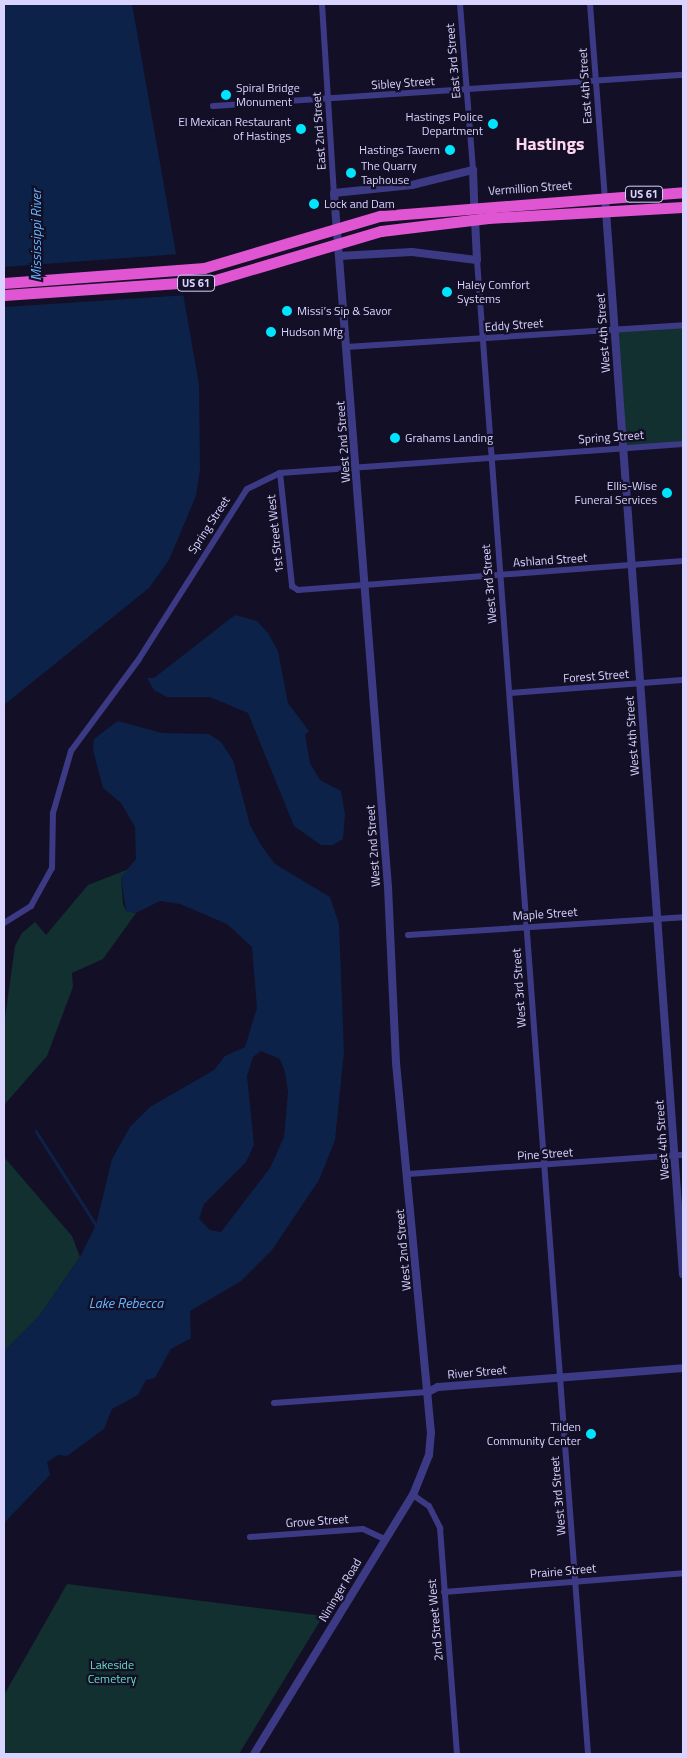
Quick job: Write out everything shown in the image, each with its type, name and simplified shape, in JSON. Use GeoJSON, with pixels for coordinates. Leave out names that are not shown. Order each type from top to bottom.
{"type":"FeatureCollection","features":[{"type":"Feature","properties":{"kind":"highway","name":"Vermillion Street"},"geometry":{"type":"LineString","coordinates":[[4,283],[221,265],[380,216],[474,206],[683,192]]}},
{"type":"Feature","properties":{"kind":"highway","name":"US 61"},"geometry":{"type":"LineString","coordinates":[[4,295],[212,281],[381,231],[475,219],[683,207]]}},
{"type":"Feature","properties":{"kind":"street","name":"East 2nd Street"},"geometry":{"type":"LineString","coordinates":[[322,4],[339,256]]}},
{"type":"Feature","properties":{"kind":"street","name":"East 3rd Street"},"geometry":{"type":"LineString","coordinates":[[460,4],[474,206]]}},
{"type":"Feature","properties":{"kind":"street","name":"East 4th Street"},"geometry":{"type":"LineString","coordinates":[[590,4],[605,197]]}},
{"type":"Feature","properties":{"kind":"street","name":"Sibley Street"},"geometry":{"type":"LineString","coordinates":[[213,106],[328,100],[683,75]]}},
{"type":"Feature","properties":{"kind":"street"},"geometry":{"type":"LineString","coordinates":[[334,193],[412,186],[473,170]]}},
{"type":"Feature","properties":{"kind":"street","name":"West 4th Street"},"geometry":{"type":"LineString","coordinates":[[605,197],[683,1274]]}},
{"type":"Feature","properties":{"kind":"street","name":"West 3rd Street"},"geometry":{"type":"LineString","coordinates":[[475,219],[543,1165],[588,1754]]}},
{"type":"Feature","properties":{"kind":"street"},"geometry":{"type":"LineString","coordinates":[[339,256],[412,252],[477,260]]}},
{"type":"Feature","properties":{"kind":"street","name":"West 2nd Street"},"geometry":{"type":"LineString","coordinates":[[339,256],[365,586],[396,1063],[431,1433]]}},
{"type":"Feature","properties":{"kind":"street","name":"Eddy Street"},"geometry":{"type":"LineString","coordinates":[[346,347],[683,325]]}},
{"type":"Feature","properties":{"kind":"street","name":"Spring Street"},"geometry":{"type":"LineString","coordinates":[[4,923],[31,906],[52,868],[53,813],[59,782],[75,744],[139,659],[236,504],[248,489],[280,472],[683,444]]}},
{"type":"Feature","properties":{"kind":"street","name":"1st Street West"},"geometry":{"type":"LineString","coordinates":[[280,472],[292,586],[298,590]]}},
{"type":"Feature","properties":{"kind":"street","name":"Ashland Street"},"geometry":{"type":"LineString","coordinates":[[298,590],[683,561]]}},
{"type":"Feature","properties":{"kind":"street","name":"Forest Street"},"geometry":{"type":"LineString","coordinates":[[510,693],[683,680]]}},
{"type":"Feature","properties":{"kind":"street","name":"Maple Street"},"geometry":{"type":"LineString","coordinates":[[408,935],[683,917]]}},
{"type":"Feature","properties":{"kind":"street","name":"Pine Street"},"geometry":{"type":"LineString","coordinates":[[408,1174],[683,1155]]}},
{"type":"Feature","properties":{"kind":"street","name":"River Street"},"geometry":{"type":"LineString","coordinates":[[274,1403],[428,1392],[438,1387],[559,1376],[683,1368]]}},
{"type":"Feature","properties":{"kind":"street","name":"Nininger Road"},"geometry":{"type":"LineString","coordinates":[[254,1754],[384,1539],[413,1496],[429,1455],[431,1433]]}},
{"type":"Feature","properties":{"kind":"street","name":"2nd Street West"},"geometry":{"type":"LineString","coordinates":[[413,1496],[436,1517],[457,1754]]}},
{"type":"Feature","properties":{"kind":"street","name":"Grove Street"},"geometry":{"type":"LineString","coordinates":[[250,1538],[363,1529],[384,1539]]}},
{"type":"Feature","properties":{"kind":"street","name":"Prairie Street"},"geometry":{"type":"LineString","coordinates":[[444,1592],[683,1573]]}},
{"type":"Feature","properties":{"kind":"green space"},"geometry":{"type":"Polygon","coordinates":[[[683,325],[683,444],[624,448],[614,330],[683,325]]]}},
{"type":"Feature","properties":{"kind":"green space"},"geometry":{"type":"Polygon","coordinates":[[[129,869],[121,878],[123,904],[126,911],[136,913],[103,959],[72,973],[73,987],[47,1056],[4,1105],[4,1025],[15,946],[22,933],[35,922],[46,935],[88,885],[129,869]]]}},
{"type":"Feature","properties":{"kind":"green space"},"geometry":{"type":"Polygon","coordinates":[[[4,1157],[72,1236],[80,1257],[40,1315],[4,1351],[4,1157]]]}},
{"type":"Feature","properties":{"kind":"green space","name":"Lakeside Cemetery"},"geometry":{"type":"Polygon","coordinates":[[[67,1584],[323,1616],[239,1754],[4,1754],[4,1695],[67,1584]]]}},
{"type":"Feature","properties":{"kind":"water","name":"Mississippi River"},"geometry":{"type":"Polygon","coordinates":[[[4,4],[132,4],[199,384],[200,469],[196,496],[169,560],[149,588],[4,705],[4,4]]]}},
{"type":"Feature","properties":{"kind":"water"},"geometry":{"type":"Polygon","coordinates":[[[235,615],[257,621],[268,633],[278,651],[288,703],[309,731],[305,735],[310,763],[320,780],[341,791],[345,814],[343,839],[333,845],[321,845],[294,826],[248,713],[210,697],[167,697],[154,690],[147,678],[154,678],[235,615]]]}},
{"type":"Feature","properties":{"kind":"water","name":"Lake Rebecca"},"geometry":{"type":"Polygon","coordinates":[[[118,721],[162,733],[209,734],[221,742],[233,760],[250,825],[261,845],[275,864],[330,897],[339,924],[344,1052],[335,1140],[319,1180],[272,1250],[241,1281],[190,1311],[191,1338],[171,1349],[155,1378],[146,1380],[138,1395],[112,1409],[104,1429],[67,1456],[58,1455],[47,1462],[50,1475],[4,1523],[4,1351],[40,1315],[80,1257],[96,1225],[112,1159],[130,1127],[150,1107],[214,1070],[225,1056],[245,1047],[257,1008],[252,947],[227,924],[180,904],[160,901],[136,913],[126,911],[121,877],[136,859],[135,827],[121,803],[103,788],[93,750],[94,739],[118,721]],[[261,1051],[253,1057],[247,1076],[254,1145],[246,1162],[204,1204],[199,1219],[210,1230],[221,1232],[270,1168],[284,1137],[288,1092],[285,1072],[280,1059],[261,1051]]]}},
{"type":"Feature","properties":{"kind":"pier"},"geometry":{"type":"Polygon","coordinates":[[[180,254],[188,295],[4,307],[4,267],[180,254]]]}},
{"type":"Feature","properties":{"kind":"waterway"},"geometry":{"type":"LineString","coordinates":[[36,1131],[96,1225]]}},
{"type":"Feature","properties":{"kind":"place","name":"Spiral Bridge Monument"},"geometry":{"type":"Point","coordinates":[226,95]}},
{"type":"Feature","properties":{"kind":"place","name":"Hastings Police Department"},"geometry":{"type":"Point","coordinates":[493,124]}},
{"type":"Feature","properties":{"kind":"place","name":"El Mexican Restaurant of Hastings"},"geometry":{"type":"Point","coordinates":[301,129]}},
{"type":"Feature","properties":{"kind":"place","name":"Hastings Tavern"},"geometry":{"type":"Point","coordinates":[450,150]}},
{"type":"Feature","properties":{"kind":"place","name":"The Quarry Taphouse"},"geometry":{"type":"Point","coordinates":[351,173]}},
{"type":"Feature","properties":{"kind":"place","name":"Lock and Dam"},"geometry":{"type":"Point","coordinates":[314,204]}},
{"type":"Feature","properties":{"kind":"place","name":"Haley Comfort Systems"},"geometry":{"type":"Point","coordinates":[447,292]}},
{"type":"Feature","properties":{"kind":"place","name":"Missi’s Sip & Savor"},"geometry":{"type":"Point","coordinates":[287,311]}},
{"type":"Feature","properties":{"kind":"place","name":"Hudson Mfg"},"geometry":{"type":"Point","coordinates":[271,332]}},
{"type":"Feature","properties":{"kind":"place","name":"Grahams Landing"},"geometry":{"type":"Point","coordinates":[395,438]}},
{"type":"Feature","properties":{"kind":"place","name":"Ellis-Wise Funeral Services"},"geometry":{"type":"Point","coordinates":[667,493]}},
{"type":"Feature","properties":{"kind":"place","name":"Tilden Community Center"},"geometry":{"type":"Point","coordinates":[591,1434]}},
{"type":"Feature","properties":{"kind":"district","name":"Hastings"},"geometry":{"type":"Point","coordinates":[550,144]}}]}
